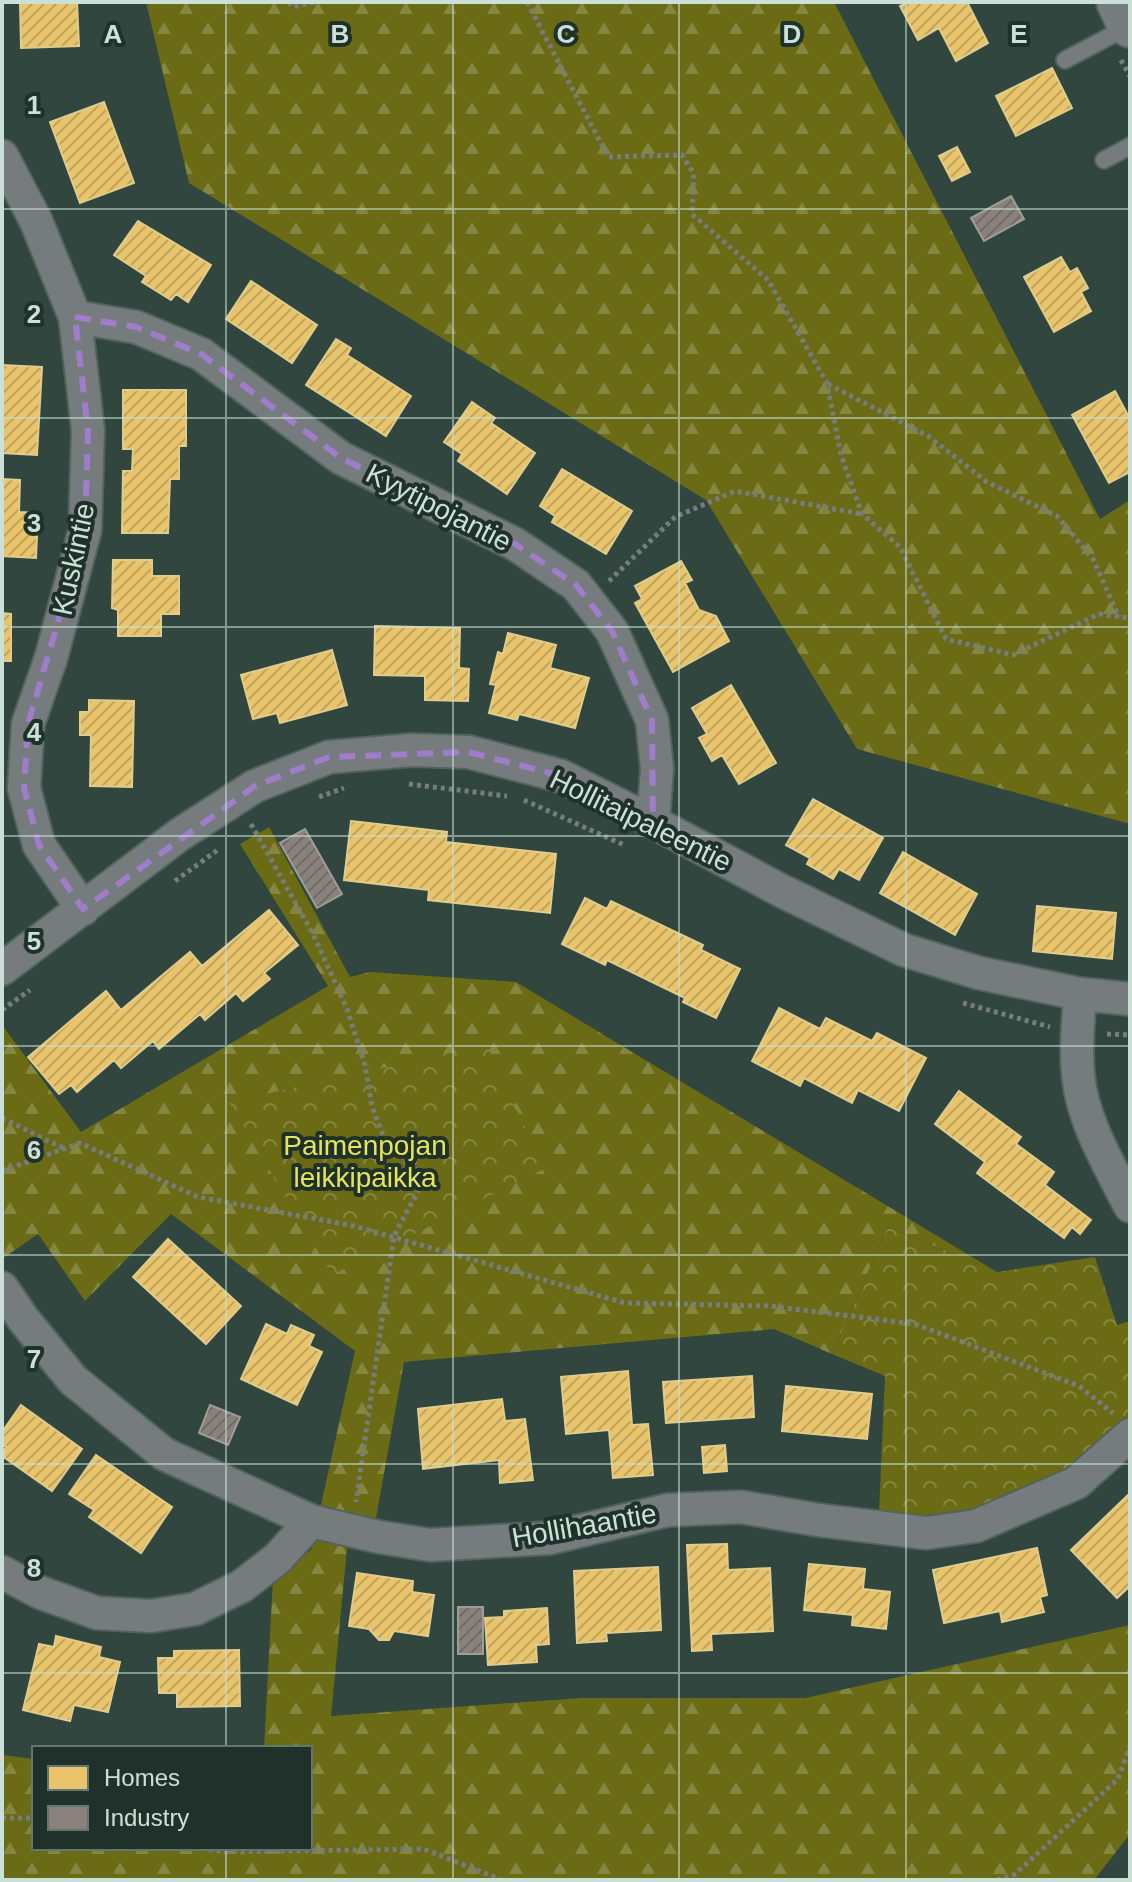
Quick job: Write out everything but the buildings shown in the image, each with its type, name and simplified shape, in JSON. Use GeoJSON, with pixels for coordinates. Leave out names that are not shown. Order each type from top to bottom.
{"type":"FeatureCollection","features":[{"type":"Feature","properties":{"kind":"main road"},"geometry":{"type":"LineString","coordinates":[[1119,2],[1130,25]]}},
{"type":"Feature","properties":{"kind":"street","name":"Kuskintie"},"geometry":{"type":"LineString","coordinates":[[2,156],[36,221],[75,317],[88,431],[85,530],[51,658],[28,724],[24,788],[39,845],[83,909]]}},
{"type":"Feature","properties":{"kind":"street","name":"Kyytipojantie"},"geometry":{"type":"LineString","coordinates":[[75,317],[136,327],[201,354],[341,458],[515,544],[576,585],[612,631],[652,720],[657,769],[653,822]]}},
{"type":"Feature","properties":{"kind":"street","name":"Hollitaipaleentie"},"geometry":{"type":"LineString","coordinates":[[2,969],[179,835],[255,786],[329,757],[412,750],[469,752],[561,776],[782,891],[904,950],[979,973],[1080,994],[1130,999]]}},
{"type":"Feature","properties":{"kind":"street"},"geometry":{"type":"LineString","coordinates":[[1080,994],[1077,1033],[1081,1093],[1101,1148],[1130,1206]]}},
{"type":"Feature","properties":{"kind":"street","name":"Hollihaantie"},"geometry":{"type":"LineString","coordinates":[[2,1288],[73,1380],[164,1454],[311,1521],[430,1545],[550,1538],[668,1510],[741,1507],[828,1522],[926,1533],[976,1526],[1076,1483],[1125,1426]]}},
{"type":"Feature","properties":{"kind":"street"},"geometry":{"type":"LineString","coordinates":[[2,1572],[39,1592],[97,1613],[151,1616],[195,1609],[242,1586],[278,1558],[311,1521]]}},
{"type":"Feature","properties":{"kind":"lane"},"geometry":{"type":"LineString","coordinates":[[1065,60],[1130,25]]}},
{"type":"Feature","properties":{"kind":"lane"},"geometry":{"type":"LineString","coordinates":[[1104,160],[1130,146]]}},
{"type":"Feature","properties":{"kind":"path"},"geometry":{"type":"LineString","coordinates":[[289,2],[293,7],[315,2]]}},
{"type":"Feature","properties":{"kind":"path"},"geometry":{"type":"LineString","coordinates":[[527,2],[608,157],[682,155],[694,174],[692,214],[768,280],[827,383],[841,455],[862,514],[900,547],[946,639],[1013,655],[1099,614],[1130,618]]}},
{"type":"Feature","properties":{"kind":"path"},"geometry":{"type":"LineString","coordinates":[[827,383],[928,436],[987,482],[1057,516],[1093,559],[1119,617]]}},
{"type":"Feature","properties":{"kind":"path"},"geometry":{"type":"LineString","coordinates":[[588,601],[675,517],[735,491],[862,514]]}},
{"type":"Feature","properties":{"kind":"path"},"geometry":{"type":"LineString","coordinates":[[397,785],[517,797],[636,850]]}},
{"type":"Feature","properties":{"kind":"path"},"geometry":{"type":"LineString","coordinates":[[306,802],[344,788],[357,787]]}},
{"type":"Feature","properties":{"kind":"path"},"geometry":{"type":"LineString","coordinates":[[260,821],[252,827],[313,934],[347,1009],[365,1065],[372,1107],[385,1140],[416,1170],[420,1187],[394,1236],[352,1531]]}},
{"type":"Feature","properties":{"kind":"path"},"geometry":{"type":"LineString","coordinates":[[166,887],[227,844]]}},
{"type":"Feature","properties":{"kind":"path"},"geometry":{"type":"LineString","coordinates":[[2,1010],[36,985]]}},
{"type":"Feature","properties":{"kind":"path"},"geometry":{"type":"LineString","coordinates":[[962,1002],[976,1009],[1077,1033],[1130,1035]]}},
{"type":"Feature","properties":{"kind":"path"},"geometry":{"type":"LineString","coordinates":[[2,1118],[64,1149]]}},
{"type":"Feature","properties":{"kind":"path"},"geometry":{"type":"LineString","coordinates":[[2,1171],[80,1143],[198,1197],[354,1226],[625,1303],[770,1306],[915,1324],[1079,1386],[1125,1426]]}},
{"type":"Feature","properties":{"kind":"path"},"geometry":{"type":"LineString","coordinates":[[997,1880],[1016,1878],[1118,1779],[1130,1746]]}},
{"type":"Feature","properties":{"kind":"path"},"geometry":{"type":"LineString","coordinates":[[2,1818],[32,1818]]}},
{"type":"Feature","properties":{"kind":"path"},"geometry":{"type":"LineString","coordinates":[[212,1850],[424,1849],[502,1880]]}},
{"type":"Feature","properties":{"kind":"highlighted area"},"geometry":{"type":"Polygon","coordinates":[[[75,317],[136,327],[201,354],[341,458],[515,544],[576,585],[612,631],[652,720],[653,822],[561,776],[469,752],[329,757],[255,786],[83,909],[39,845],[24,788],[28,724],[85,530],[88,431],[75,317]]]}},
{"type":"Feature","properties":{"kind":"green space"},"geometry":{"type":"Polygon","coordinates":[[[146,2],[834,2],[1100,519],[1130,500],[1130,824],[857,749],[706,500],[189,183],[146,2]]]}},
{"type":"Feature","properties":{"kind":"green space"},"geometry":{"type":"Polygon","coordinates":[[[269,827],[350,977],[370,972],[516,982],[997,1272],[888,1227],[832,1354],[774,1329],[404,1362],[376,1518],[350,1517],[331,1716],[581,1698],[805,1698],[1130,1625],[1130,1834],[1094,1880],[2,1880],[2,1755],[32,1759],[32,1850],[312,1850],[312,1746],[264,1746],[273,1579],[311,1550],[355,1351],[171,1214],[85,1301],[38,1234],[2,1259],[2,1025],[81,1132],[328,986],[240,844],[269,827]]]}},
{"type":"Feature","properties":{"kind":"green space","name":"Paimenpojan leikkipaikka"},"geometry":{"type":"Polygon","coordinates":[[[487,1045],[544,1169],[332,1275],[229,1102],[487,1045]]]}},
{"type":"Feature","properties":{"kind":"green space"},"geometry":{"type":"Polygon","coordinates":[[[888,1227],[997,1272],[1095,1257],[1117,1325],[1130,1321],[1130,1417],[1115,1437],[1071,1474],[974,1515],[924,1521],[879,1513],[885,1376],[832,1354],[888,1227]]]}}]}
